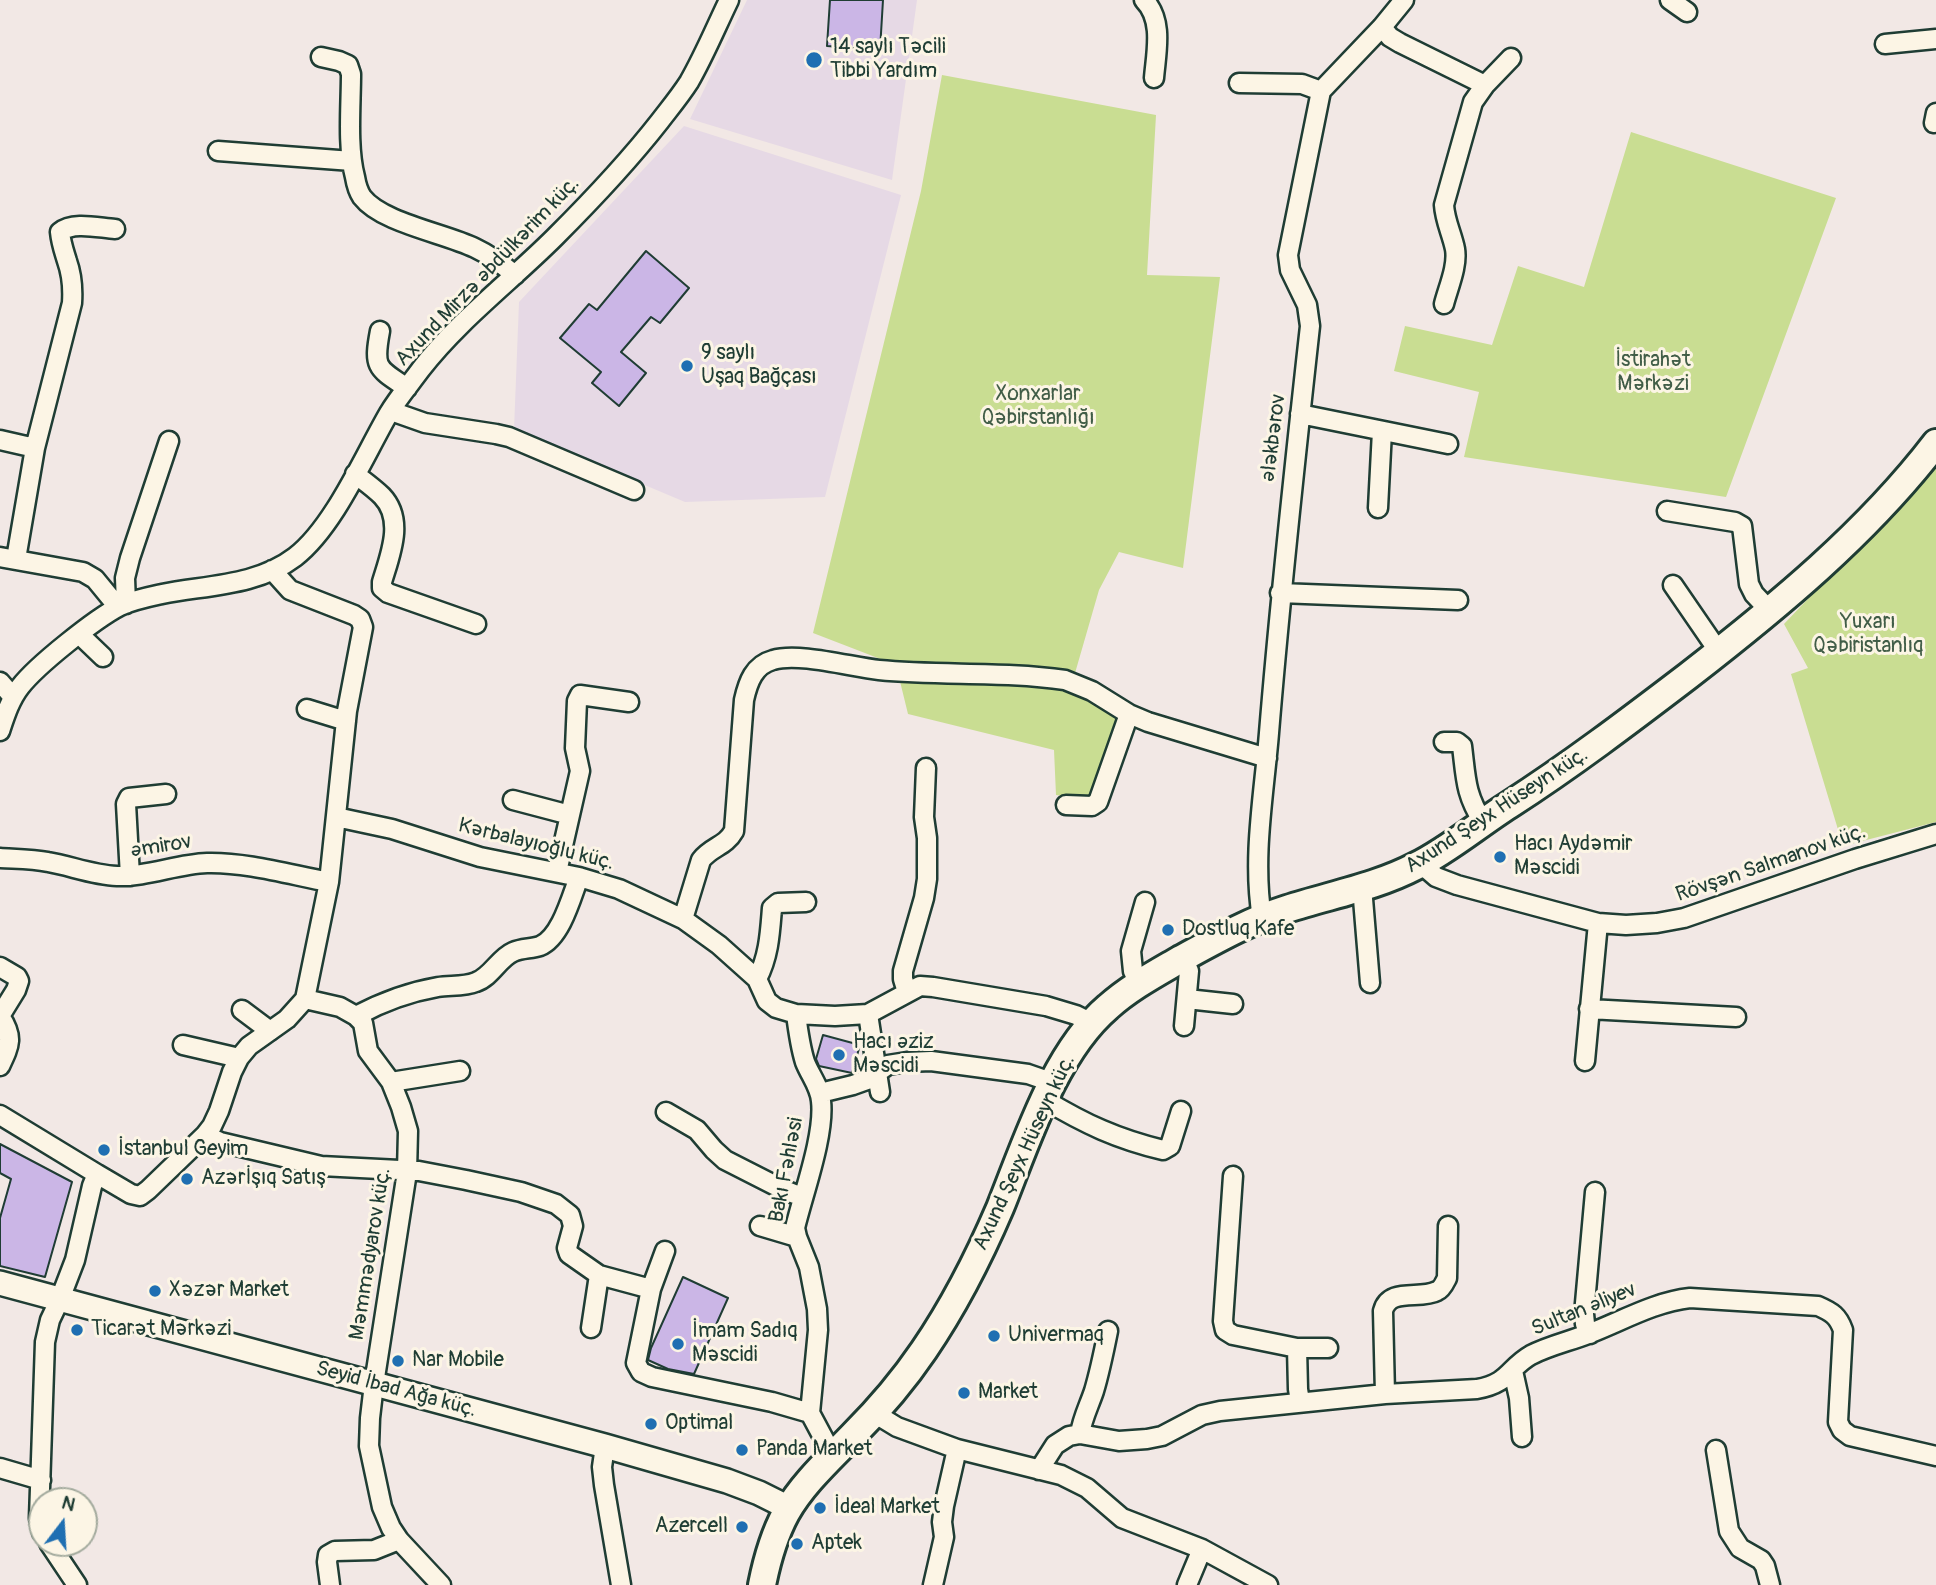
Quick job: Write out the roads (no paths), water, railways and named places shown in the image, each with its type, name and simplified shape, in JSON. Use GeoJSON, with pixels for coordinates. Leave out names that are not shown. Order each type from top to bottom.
{"type":"FeatureCollection","features":[{"type":"Feature","properties":{"kind":"main road","name":"Axund Şeyx Hüseyn küç."},"geometry":{"type":"LineString","coordinates":[[762,1585],[770,1550],[789,1508],[801,1491],[874,1413],[923,1352],[951,1308],[998,1213],[1049,1091],[1078,1040],[1091,1023],[1139,984],[1221,937],[1262,918],[1390,878],[1421,864],[1553,777],[1609,737],[1770,611],[1848,540],[1897,490],[1936,443]]}},
{"type":"Feature","properties":{"kind":"street","name":"Axund Mirzə Əbdülkərim küç."},"geometry":{"type":"LineString","coordinates":[[0,731],[13,697],[21,686],[79,634],[122,606],[164,593],[215,587],[244,580],[272,570],[295,557],[311,542],[328,520],[407,388],[443,345],[599,191],[639,148],[670,108],[689,81],[729,0]]}},
{"type":"Feature","properties":{"kind":"street"},"geometry":{"type":"LineString","coordinates":[[1144,0],[1155,19],[1158,33],[1154,78]]}},
{"type":"Feature","properties":{"kind":"street"},"geometry":{"type":"LineString","coordinates":[[1239,83],[1302,84],[1321,92],[1404,0]]}},
{"type":"Feature","properties":{"kind":"street"},"geometry":{"type":"LineString","coordinates":[[1670,0],[1687,12]]}},
{"type":"Feature","properties":{"kind":"street"},"geometry":{"type":"LineString","coordinates":[[1382,27],[1390,37],[1400,43],[1485,85]]}},
{"type":"Feature","properties":{"kind":"street"},"geometry":{"type":"LineString","coordinates":[[1885,44],[1936,38]]}},
{"type":"Feature","properties":{"kind":"street"},"geometry":{"type":"LineString","coordinates":[[321,57],[348,65],[351,74],[352,161],[361,195],[386,215],[473,247],[498,260],[515,275]]}},
{"type":"Feature","properties":{"kind":"street"},"geometry":{"type":"LineString","coordinates":[[1444,304],[1455,251],[1444,205],[1467,119],[1473,102],[1485,85],[1511,58]]}},
{"type":"Feature","properties":{"kind":"street","name":"Ələkbərov"},"geometry":{"type":"LineString","coordinates":[[1262,918],[1258,896],[1258,852],[1280,593],[1310,326],[1307,305],[1290,270],[1288,255],[1321,92]]}},
{"type":"Feature","properties":{"kind":"street"},"geometry":{"type":"LineString","coordinates":[[218,151],[352,161]]}},
{"type":"Feature","properties":{"kind":"street"},"geometry":{"type":"LineString","coordinates":[[115,229],[79,227],[66,228],[60,232],[73,286],[72,303],[8,559],[83,572],[95,579],[122,606]]}},
{"type":"Feature","properties":{"kind":"street"},"geometry":{"type":"LineString","coordinates":[[380,331],[377,365],[407,388]]}},
{"type":"Feature","properties":{"kind":"street"},"geometry":{"type":"LineString","coordinates":[[391,411],[425,423],[509,437],[634,490]]}},
{"type":"Feature","properties":{"kind":"street"},"geometry":{"type":"LineString","coordinates":[[1300,414],[1448,444]]}},
{"type":"Feature","properties":{"kind":"street"},"geometry":{"type":"LineString","coordinates":[[1378,508],[1382,431]]}},
{"type":"Feature","properties":{"kind":"street"},"geometry":{"type":"LineString","coordinates":[[0,440],[36,448]]}},
{"type":"Feature","properties":{"kind":"street"},"geometry":{"type":"LineString","coordinates":[[122,606],[130,558],[169,441]]}},
{"type":"Feature","properties":{"kind":"street"},"geometry":{"type":"LineString","coordinates":[[355,474],[383,497],[394,520],[394,542],[382,582],[383,588],[388,593],[476,624]]}},
{"type":"Feature","properties":{"kind":"street"},"geometry":{"type":"LineString","coordinates":[[1667,511],[1735,522],[1742,526],[1749,584],[1754,594],[1770,611]]}},
{"type":"Feature","properties":{"kind":"street"},"geometry":{"type":"LineString","coordinates":[[0,1115],[131,1194],[139,1196],[148,1191],[212,1126],[232,1072],[249,1046],[287,1018],[305,999],[330,882],[346,721],[363,627],[360,619],[354,615],[290,590],[272,570]]}},
{"type":"Feature","properties":{"kind":"street"},"geometry":{"type":"LineString","coordinates":[[1673,585],[1719,652]]}},
{"type":"Feature","properties":{"kind":"street"},"geometry":{"type":"LineString","coordinates":[[1280,593],[1458,600]]}},
{"type":"Feature","properties":{"kind":"street"},"geometry":{"type":"LineString","coordinates":[[79,634],[103,657]]}},
{"type":"Feature","properties":{"kind":"street"},"geometry":{"type":"LineString","coordinates":[[683,919],[701,860],[707,853],[729,841],[734,831],[744,700],[748,686],[756,670],[765,663],[785,657],[881,670],[1053,678],[1078,684],[1148,722],[1267,758]]}},
{"type":"Feature","properties":{"kind":"street"},"geometry":{"type":"LineString","coordinates":[[0,682],[13,697]]}},
{"type":"Feature","properties":{"kind":"street"},"geometry":{"type":"LineString","coordinates":[[557,872],[580,771],[576,748],[577,701],[580,695],[629,702]]}},
{"type":"Feature","properties":{"kind":"street"},"geometry":{"type":"LineString","coordinates":[[307,709],[346,721]]}},
{"type":"Feature","properties":{"kind":"street"},"geometry":{"type":"LineString","coordinates":[[1066,805],[1092,806],[1098,802],[1129,714]]}},
{"type":"Feature","properties":{"kind":"street"},"geometry":{"type":"LineString","coordinates":[[1444,742],[1457,742],[1462,746],[1468,794],[1483,822]]}},
{"type":"Feature","properties":{"kind":"street"},"geometry":{"type":"LineString","coordinates":[[907,992],[903,971],[927,879],[926,768]]}},
{"type":"Feature","properties":{"kind":"street"},"geometry":{"type":"LineString","coordinates":[[130,876],[126,804],[129,798],[166,794]]}},
{"type":"Feature","properties":{"kind":"street"},"geometry":{"type":"LineString","coordinates":[[513,800],[570,815]]}},
{"type":"Feature","properties":{"kind":"street","name":"Kərbalayıoğlu küç."},"geometry":{"type":"LineString","coordinates":[[336,817],[414,835],[480,857],[579,877],[619,889],[683,919],[719,945],[757,979],[767,1001],[796,1014],[868,1014],[920,986],[1046,1006],[1076,1015],[1091,1023]]}},
{"type":"Feature","properties":{"kind":"street","name":"Rövşən Salmanov küç."},"geometry":{"type":"LineString","coordinates":[[1421,864],[1436,877],[1457,885],[1598,923],[1636,925],[1684,918],[1936,834]]}},
{"type":"Feature","properties":{"kind":"street","name":"Əmirov"},"geometry":{"type":"LineString","coordinates":[[0,858],[47,862],[97,874],[130,876],[207,863],[232,864],[330,882]]}},
{"type":"Feature","properties":{"kind":"street"},"geometry":{"type":"LineString","coordinates":[[305,999],[340,1007],[356,1016],[405,995],[441,986],[477,982],[512,952],[543,944],[553,935],[562,921],[579,877]]}},
{"type":"Feature","properties":{"kind":"street"},"geometry":{"type":"LineString","coordinates":[[1362,887],[1370,983]]}},
{"type":"Feature","properties":{"kind":"street"},"geometry":{"type":"LineString","coordinates":[[1139,984],[1133,971],[1132,951],[1145,901]]}},
{"type":"Feature","properties":{"kind":"street"},"geometry":{"type":"LineString","coordinates":[[757,979],[765,965],[768,952],[772,908],[778,903],[806,902]]}},
{"type":"Feature","properties":{"kind":"street"},"geometry":{"type":"LineString","coordinates":[[1585,1061],[1598,923]]}},
{"type":"Feature","properties":{"kind":"street"},"geometry":{"type":"LineString","coordinates":[[1183,958],[1189,971],[1184,1026]]}},
{"type":"Feature","properties":{"kind":"street"},"geometry":{"type":"LineString","coordinates":[[0,967],[19,981],[0,1016],[10,1037],[9,1048],[0,1066]]}},
{"type":"Feature","properties":{"kind":"street"},"geometry":{"type":"LineString","coordinates":[[1187,999],[1233,1004]]}},
{"type":"Feature","properties":{"kind":"street"},"geometry":{"type":"LineString","coordinates":[[1589,1009],[1736,1017]]}},
{"type":"Feature","properties":{"kind":"street"},"geometry":{"type":"LineString","coordinates":[[242,1010],[270,1031]]}},
{"type":"Feature","properties":{"kind":"street","name":"Bakı Fəhləsi"},"geometry":{"type":"LineString","coordinates":[[796,1014],[801,1048],[820,1093],[822,1105],[818,1140],[795,1228],[809,1267],[817,1309],[818,1331],[810,1413]]}},
{"type":"Feature","properties":{"kind":"street"},"geometry":{"type":"LineString","coordinates":[[868,1014],[880,1092]]}},
{"type":"Feature","properties":{"kind":"street","name":"Məmmədyarov küç."},"geometry":{"type":"LineString","coordinates":[[356,1016],[362,1023],[369,1051],[391,1082],[408,1131],[407,1172],[374,1384],[369,1446],[382,1507],[391,1528],[441,1585]]}},
{"type":"Feature","properties":{"kind":"street"},"geometry":{"type":"LineString","coordinates":[[183,1045],[239,1058]]}},
{"type":"Feature","properties":{"kind":"street"},"geometry":{"type":"LineString","coordinates":[[820,1093],[867,1080],[888,1065],[897,1063],[932,1061],[1028,1074],[1104,1132],[1163,1150],[1170,1146],[1181,1111]]}},
{"type":"Feature","properties":{"kind":"street"},"geometry":{"type":"LineString","coordinates":[[391,1082],[460,1071]]}},
{"type":"Feature","properties":{"kind":"street"},"geometry":{"type":"LineString","coordinates":[[666,1112],[697,1130],[726,1160],[803,1197]]}},
{"type":"Feature","properties":{"kind":"street"},"geometry":{"type":"LineString","coordinates":[[205,1135],[220,1142],[321,1166],[436,1173],[521,1192],[564,1209],[570,1215],[573,1226],[567,1248],[569,1254],[599,1275],[651,1289]]}},
{"type":"Feature","properties":{"kind":"street"},"geometry":{"type":"LineString","coordinates":[[40,1487],[45,1342],[50,1320],[75,1260],[97,1174]]}},
{"type":"Feature","properties":{"kind":"street"},"geometry":{"type":"LineString","coordinates":[[1233,1176],[1223,1321],[1225,1330],[1233,1335],[1297,1348],[1328,1348]]}},
{"type":"Feature","properties":{"kind":"street"},"geometry":{"type":"LineString","coordinates":[[1590,1334],[1584,1314],[1595,1192]]}},
{"type":"Feature","properties":{"kind":"street"},"geometry":{"type":"LineString","coordinates":[[760,1226],[797,1237]]}},
{"type":"Feature","properties":{"kind":"street"},"geometry":{"type":"LineString","coordinates":[[1385,1394],[1385,1303],[1392,1298],[1437,1292],[1444,1285],[1447,1278],[1448,1226]]}},
{"type":"Feature","properties":{"kind":"street"},"geometry":{"type":"LineString","coordinates":[[665,1251],[651,1289],[636,1363],[641,1372],[652,1377],[772,1402],[810,1413],[833,1456]]}},
{"type":"Feature","properties":{"kind":"street"},"geometry":{"type":"LineString","coordinates":[[591,1328],[599,1275]]}},
{"type":"Feature","properties":{"kind":"street","name":"Seyid İbad Ağa küç."},"geometry":{"type":"LineString","coordinates":[[0,1283],[605,1446],[727,1481],[789,1508]]}},
{"type":"Feature","properties":{"kind":"street","name":"Sultan Əliyev"},"geometry":{"type":"LineString","coordinates":[[1080,1434],[1119,1441],[1147,1439],[1162,1436],[1202,1415],[1220,1411],[1385,1394],[1477,1389],[1500,1383],[1531,1355],[1653,1307],[1690,1298],[1818,1306],[1830,1311],[1839,1317],[1843,1330],[1838,1422],[1842,1430],[1850,1436],[1936,1455]]}},
{"type":"Feature","properties":{"kind":"street"},"geometry":{"type":"LineString","coordinates":[[1039,1470],[1055,1445],[1069,1436],[1080,1434],[1102,1364],[1108,1331]]}},
{"type":"Feature","properties":{"kind":"street"},"geometry":{"type":"LineString","coordinates":[[1297,1348],[1300,1402]]}},
{"type":"Feature","properties":{"kind":"street"},"geometry":{"type":"LineString","coordinates":[[1513,1371],[1519,1398],[1522,1437]]}},
{"type":"Feature","properties":{"kind":"street"},"geometry":{"type":"LineString","coordinates":[[874,1413],[897,1427],[957,1449],[1061,1475],[1087,1488],[1122,1518],[1202,1549],[1269,1585]]}},
{"type":"Feature","properties":{"kind":"street"},"geometry":{"type":"LineString","coordinates":[[605,1446],[602,1467],[604,1485],[621,1585]]}},
{"type":"Feature","properties":{"kind":"street"},"geometry":{"type":"LineString","coordinates":[[933,1585],[944,1536],[944,1506],[957,1449]]}},
{"type":"Feature","properties":{"kind":"street"},"geometry":{"type":"LineString","coordinates":[[1716,1450],[1728,1531],[1740,1548],[1761,1560],[1770,1585]]}},
{"type":"Feature","properties":{"kind":"street"},"geometry":{"type":"LineString","coordinates":[[0,1468],[41,1480]]}},
{"type":"Feature","properties":{"kind":"street"},"geometry":{"type":"LineString","coordinates":[[330,1585],[328,1555],[335,1550],[374,1549],[399,1540]]}},
{"type":"Feature","properties":{"kind":"street"},"geometry":{"type":"LineString","coordinates":[[1188,1585],[1202,1549]]}},
{"type":"Feature","properties":{"kind":"street"},"geometry":{"type":"LineString","coordinates":[[58,1557],[77,1585]]}},
{"type":"Feature","properties":{"kind":"place","name":"14 saylı Təcili Tibbi Yardım"},"geometry":{"type":"Point","coordinates":[814,60]}},
{"type":"Feature","properties":{"kind":"place","name":"9 saylı Uşaq Bağçası"},"geometry":{"type":"Point","coordinates":[687,366]}},
{"type":"Feature","properties":{"kind":"place","name":"Hacı Aydəmir Məscidi"},"geometry":{"type":"Point","coordinates":[1500,857]}},
{"type":"Feature","properties":{"kind":"place","name":"Dostluq Kafe"},"geometry":{"type":"Point","coordinates":[1168,930]}},
{"type":"Feature","properties":{"kind":"place","name":"Hacı Əziz Məscidi"},"geometry":{"type":"Point","coordinates":[839,1055]}},
{"type":"Feature","properties":{"kind":"place","name":"İstanbul Geyim"},"geometry":{"type":"Point","coordinates":[104,1150]}},
{"type":"Feature","properties":{"kind":"place","name":"Azərİşıq Satış"},"geometry":{"type":"Point","coordinates":[187,1179]}},
{"type":"Feature","properties":{"kind":"place","name":"Xəzər Market"},"geometry":{"type":"Point","coordinates":[155,1291]}},
{"type":"Feature","properties":{"kind":"place","name":"Ticarət Mərkəzi"},"geometry":{"type":"Point","coordinates":[77,1330]}},
{"type":"Feature","properties":{"kind":"place","name":"Univermaq"},"geometry":{"type":"Point","coordinates":[994,1336]}},
{"type":"Feature","properties":{"kind":"place","name":"İmam Sadıq Məscidi"},"geometry":{"type":"Point","coordinates":[678,1344]}},
{"type":"Feature","properties":{"kind":"place","name":"Nar Mobile"},"geometry":{"type":"Point","coordinates":[398,1361]}},
{"type":"Feature","properties":{"kind":"place","name":"Market"},"geometry":{"type":"Point","coordinates":[964,1393]}},
{"type":"Feature","properties":{"kind":"place","name":"Optimal"},"geometry":{"type":"Point","coordinates":[651,1424]}},
{"type":"Feature","properties":{"kind":"place","name":"Panda Market"},"geometry":{"type":"Point","coordinates":[742,1450]}},
{"type":"Feature","properties":{"kind":"place","name":"İdeal Market"},"geometry":{"type":"Point","coordinates":[820,1508]}},
{"type":"Feature","properties":{"kind":"place","name":"Azercell"},"geometry":{"type":"Point","coordinates":[742,1527]}},
{"type":"Feature","properties":{"kind":"place","name":"Aptek"},"geometry":{"type":"Point","coordinates":[797,1544]}},
{"type":"Feature","properties":{"kind":"park label","name":"İstirahət Mərkəzi"},"geometry":{"type":"Point","coordinates":[1653,373]}},
{"type":"Feature","properties":{"kind":"park label","name":"Xonxarlar Qəbirstanlığı"},"geometry":{"type":"Point","coordinates":[1038,407]}},
{"type":"Feature","properties":{"kind":"park label","name":"Yuxarı Qəbiristanlıq"},"geometry":{"type":"Point","coordinates":[1868,635]}}]}
